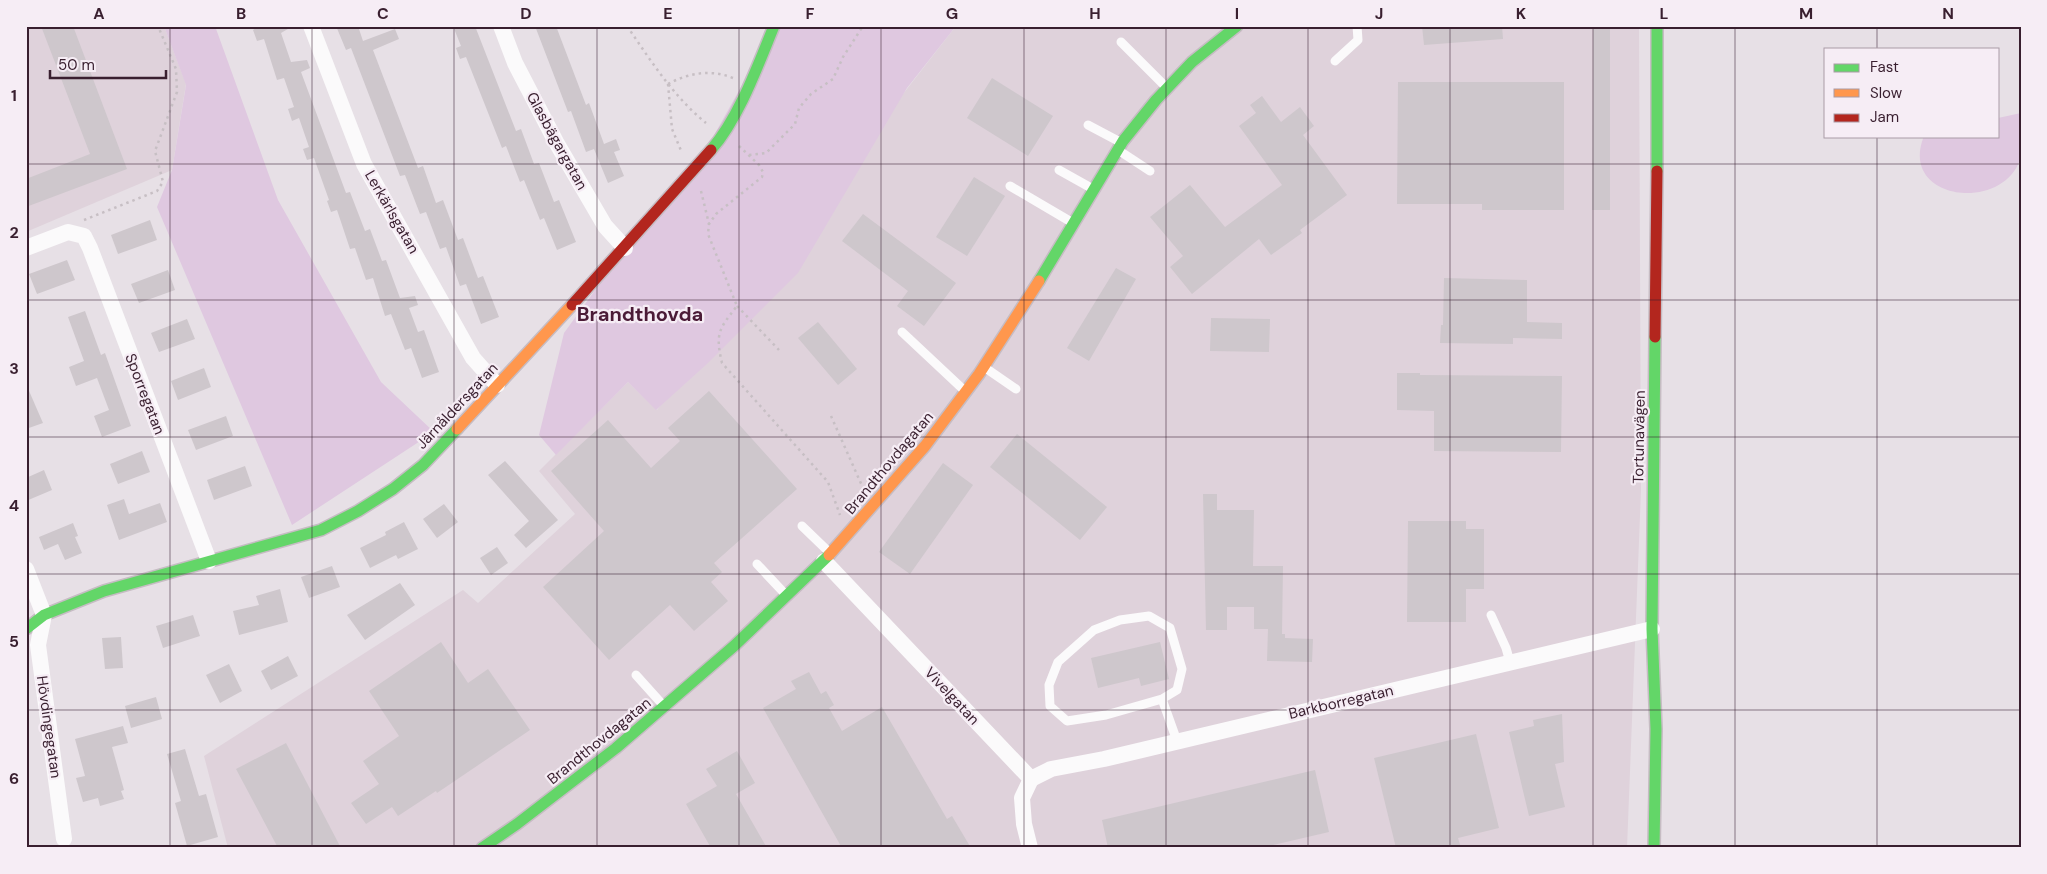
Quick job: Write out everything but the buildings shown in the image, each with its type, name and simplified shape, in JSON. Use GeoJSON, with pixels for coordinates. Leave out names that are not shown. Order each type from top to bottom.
{"type":"FeatureCollection","features":[{"type":"Feature","properties":{"kind":"street","name":"Lerkärlsgatan"},"geometry":{"type":"LineString","coordinates":[[311,26],[364,164],[474,358],[497,385]]}},
{"type":"Feature","properties":{"kind":"street","name":"Glasbägargatan"},"geometry":{"type":"LineString","coordinates":[[501,26],[515,63],[556,142],[605,226],[625,248]]}},
{"type":"Feature","properties":{"kind":"street","name":"Järnåldersgatan"},"geometry":{"type":"LineString","coordinates":[[26,629],[44,615],[104,591],[321,530],[358,511],[394,489],[423,465],[625,248],[719,142],[750,85],[774,26]]}},
{"type":"Feature","properties":{"kind":"street","name":"Brandthovdagatan"},"geometry":{"type":"LineString","coordinates":[[482,848],[532,813],[616,748],[664,707],[828,557],[926,446],[984,367],[1033,292],[1120,146],[1167,88],[1192,62],[1237,26]]}},
{"type":"Feature","properties":{"kind":"street","name":"Tortunavägen"},"geometry":{"type":"LineString","coordinates":[[1654,848],[1656,729],[1652,629],[1657,26]]}},
{"type":"Feature","properties":{"kind":"street"},"geometry":{"type":"LineString","coordinates":[[26,248],[71,233]]}},
{"type":"Feature","properties":{"kind":"street","name":"Sporregatan"},"geometry":{"type":"LineString","coordinates":[[71,233],[84,236],[90,248],[209,561]]}},
{"type":"Feature","properties":{"kind":"street","name":"Vivelgatan"},"geometry":{"type":"LineString","coordinates":[[828,557],[1031,779]]}},
{"type":"Feature","properties":{"kind":"street"},"geometry":{"type":"LineString","coordinates":[[26,569],[44,615]]}},
{"type":"Feature","properties":{"kind":"street","name":"Hövdingegatan"},"geometry":{"type":"LineString","coordinates":[[44,615],[38,645],[64,839]]}},
{"type":"Feature","properties":{"kind":"street","name":"Barkborregatan"},"geometry":{"type":"LineString","coordinates":[[1031,779],[1051,769],[1652,629]]}},
{"type":"Feature","properties":{"kind":"street"},"geometry":{"type":"LineString","coordinates":[[1030,848],[1024,824],[1022,798],[1031,779]]}},
{"type":"Feature","properties":{"kind":"lane"},"geometry":{"type":"LineString","coordinates":[[1335,61],[1358,40],[1357,26]]}},
{"type":"Feature","properties":{"kind":"lane"},"geometry":{"type":"LineString","coordinates":[[1121,42],[1167,88]]}},
{"type":"Feature","properties":{"kind":"lane"},"geometry":{"type":"LineString","coordinates":[[1088,125],[1120,146],[1150,171]]}},
{"type":"Feature","properties":{"kind":"lane"},"geometry":{"type":"LineString","coordinates":[[1059,170],[1094,190]]}},
{"type":"Feature","properties":{"kind":"lane"},"geometry":{"type":"LineString","coordinates":[[1010,186],[1073,223]]}},
{"type":"Feature","properties":{"kind":"lane"},"geometry":{"type":"LineString","coordinates":[[902,332],[966,392]]}},
{"type":"Feature","properties":{"kind":"lane"},"geometry":{"type":"LineString","coordinates":[[984,367],[1016,389]]}},
{"type":"Feature","properties":{"kind":"lane"},"geometry":{"type":"LineString","coordinates":[[802,526],[828,557]]}},
{"type":"Feature","properties":{"kind":"lane"},"geometry":{"type":"LineString","coordinates":[[757,564],[787,596]]}},
{"type":"Feature","properties":{"kind":"lane"},"geometry":{"type":"LineString","coordinates":[[1491,614],[1510,662]]}},
{"type":"Feature","properties":{"kind":"lane"},"geometry":{"type":"LineString","coordinates":[[1149,616],[1170,628],[1182,669],[1177,690],[1162,699],[1106,715],[1067,721],[1050,706],[1048,685],[1058,662],[1094,630],[1120,620],[1149,616]]}},
{"type":"Feature","properties":{"kind":"lane"},"geometry":{"type":"LineString","coordinates":[[636,675],[664,707]]}},
{"type":"Feature","properties":{"kind":"lane"},"geometry":{"type":"LineString","coordinates":[[1162,699],[1177,741]]}},
{"type":"Feature","properties":{"kind":"path"},"geometry":{"type":"LineString","coordinates":[[71,233],[71,225],[157,191],[163,182],[155,151],[177,92],[176,69],[158,26]]}},
{"type":"Feature","properties":{"kind":"path"},"geometry":{"type":"LineString","coordinates":[[626,26],[688,109],[709,126]]}},
{"type":"Feature","properties":{"kind":"path"},"geometry":{"type":"LineString","coordinates":[[749,155],[766,152],[795,124],[799,108],[810,94],[833,79],[843,57],[863,26]]}},
{"type":"Feature","properties":{"kind":"path"},"geometry":{"type":"LineString","coordinates":[[668,84],[680,77],[706,72],[726,75],[750,85]]}},
{"type":"Feature","properties":{"kind":"path"},"geometry":{"type":"LineString","coordinates":[[668,84],[672,129],[687,164],[694,171],[703,197],[709,224],[708,234],[738,306],[779,350]]}},
{"type":"Feature","properties":{"kind":"path"},"geometry":{"type":"LineString","coordinates":[[709,224],[716,214],[762,177],[764,172],[749,155],[736,145]]}},
{"type":"Feature","properties":{"kind":"path"},"geometry":{"type":"LineString","coordinates":[[738,306],[721,327],[718,344],[722,363],[828,482],[842,518],[852,530]]}},
{"type":"Feature","properties":{"kind":"path"},"geometry":{"type":"LineString","coordinates":[[831,416],[871,507]]}},
{"type":"Feature","properties":{"kind":"shaded area"},"geometry":{"type":"Polygon","coordinates":[[[26,26],[164,26],[186,84],[172,170],[26,232],[26,26]]]}},
{"type":"Feature","properties":{"kind":"shaded area"},"geometry":{"type":"Polygon","coordinates":[[[164,26],[215,26],[278,200],[381,382],[434,432],[292,525],[157,207],[172,170],[186,85],[164,26]]]}},
{"type":"Feature","properties":{"kind":"shaded area"},"geometry":{"type":"Polygon","coordinates":[[[775,26],[956,26],[907,88],[798,273],[708,363],[656,410],[628,382],[556,455],[539,435],[564,333],[622,253],[694,171],[775,26]]]}},
{"type":"Feature","properties":{"kind":"shaded area"},"geometry":{"type":"Polygon","coordinates":[[[956,26],[1639,26],[1641,490],[1627,848],[228,848],[204,756],[463,590],[478,603],[575,514],[539,471],[628,382],[657,410],[956,26]]]}},
{"type":"Feature","properties":{"kind":"shaded area"},"geometry":{"type":"Polygon","coordinates":[[[2021,113],[2021,155],[2020,160],[2009,177],[1993,188],[1974,193],[1955,192],[1938,186],[1925,174],[1920,157],[1924,138],[2000,138],[2000,118],[2021,113]]]}},
{"type":"Feature","properties":{"kind":"traffic: fast"},"geometry":{"type":"LineString","coordinates":[[711,150],[739,107],[774,26]]}},
{"type":"Feature","properties":{"kind":"traffic: fast"},"geometry":{"type":"LineString","coordinates":[[1039,281],[1123,141],[1156,100],[1192,62],[1237,26]]}},
{"type":"Feature","properties":{"kind":"traffic: fast"},"geometry":{"type":"LineString","coordinates":[[1657,26],[1657,171]]}},
{"type":"Feature","properties":{"kind":"traffic: fast"},"geometry":{"type":"LineString","coordinates":[[1654,848],[1656,729],[1652,629],[1655,337]]}},
{"type":"Feature","properties":{"kind":"traffic: fast"},"geometry":{"type":"LineString","coordinates":[[26,629],[44,615],[104,591],[321,530],[358,511],[393,489],[423,465],[457,429]]}},
{"type":"Feature","properties":{"kind":"traffic: fast"},"geometry":{"type":"LineString","coordinates":[[482,848],[517,824],[616,748],[734,646],[829,555]]}},
{"type":"Feature","properties":{"kind":"traffic: slow"},"geometry":{"type":"LineString","coordinates":[[829,555],[925,446],[979,374],[1039,281]]}},
{"type":"Feature","properties":{"kind":"traffic: slow"},"geometry":{"type":"LineString","coordinates":[[457,429],[572,305]]}},
{"type":"Feature","properties":{"kind":"traffic: jam"},"geometry":{"type":"LineString","coordinates":[[572,305],[711,150]]}},
{"type":"Feature","properties":{"kind":"traffic: jam"},"geometry":{"type":"LineString","coordinates":[[1655,337],[1657,171]]}},
{"type":"Feature","properties":{"kind":"district","name":"Brandthovda"},"geometry":{"type":"Point","coordinates":[640,314]}}]}
